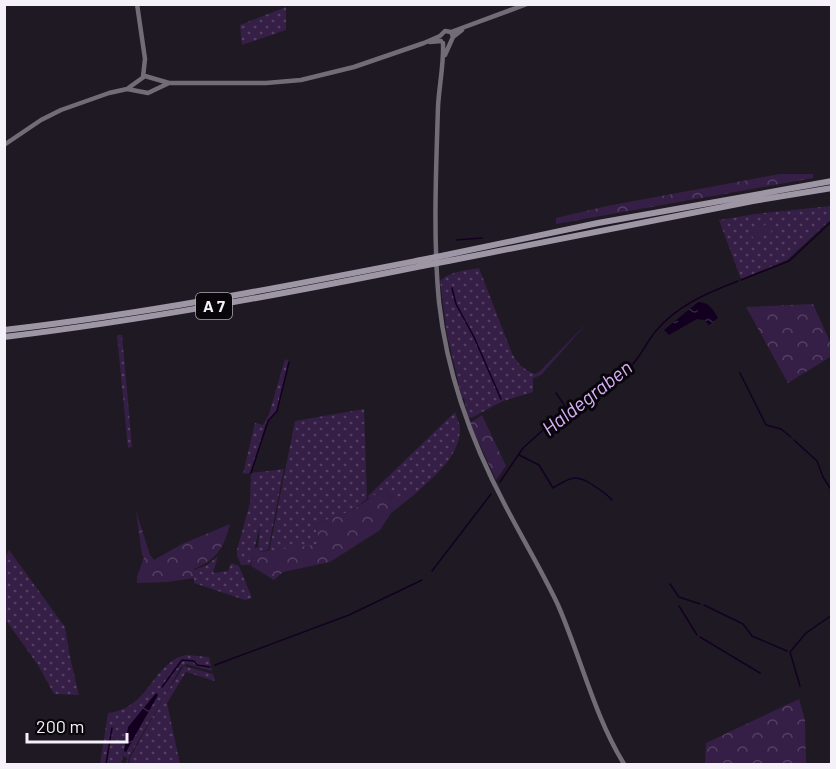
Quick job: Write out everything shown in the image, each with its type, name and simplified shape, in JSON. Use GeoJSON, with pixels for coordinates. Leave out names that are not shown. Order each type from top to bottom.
{"type":"FeatureCollection","features":[{"type":"Feature","properties":{"kind":"highway","name":"A 7"},"geometry":{"type":"LineString","coordinates":[[447,258],[598,223],[831,181]]}},
{"type":"Feature","properties":{"kind":"highway","name":"A 7"},"geometry":{"type":"LineString","coordinates":[[4,338],[179,312],[447,258],[831,188]]}},
{"type":"Feature","properties":{"kind":"highway","name":"A 7"},"geometry":{"type":"LineString","coordinates":[[4,330],[156,309],[421,263]]}},
{"type":"Feature","properties":{"kind":"main road"},"geometry":{"type":"LineString","coordinates":[[137,4],[145,58],[156,84],[154,89]]}},
{"type":"Feature","properties":{"kind":"main road"},"geometry":{"type":"LineString","coordinates":[[442,63],[452,35],[527,4]]}},
{"type":"Feature","properties":{"kind":"main road"},"geometry":{"type":"LineString","coordinates":[[452,35],[445,31],[441,40],[442,63],[436,165],[438,278],[445,343],[460,404],[488,470],[556,602],[573,640],[602,724],[624,765]]}},
{"type":"Feature","properties":{"kind":"main road"},"geometry":{"type":"LineString","coordinates":[[127,89],[141,79],[153,78],[170,83],[266,83],[301,80],[354,67],[424,43],[441,40],[450,43]]}},
{"type":"Feature","properties":{"kind":"main road"},"geometry":{"type":"LineString","coordinates":[[142,90],[141,79],[145,58]]}},
{"type":"Feature","properties":{"kind":"main road"},"geometry":{"type":"LineString","coordinates":[[4,145],[41,120],[62,110],[109,93],[127,89],[142,90],[148,93],[170,83]]}},
{"type":"Feature","properties":{"kind":"green space"},"geometry":{"type":"Polygon","coordinates":[[[286,7],[286,30],[242,45],[240,25],[286,7]]]}},
{"type":"Feature","properties":{"kind":"green space"},"geometry":{"type":"Polygon","coordinates":[[[780,174],[813,174],[813,178],[556,224],[556,218],[607,206],[780,174]]]}},
{"type":"Feature","properties":{"kind":"green space"},"geometry":{"type":"Polygon","coordinates":[[[831,206],[831,219],[787,260],[741,279],[719,220],[831,206]]]}},
{"type":"Feature","properties":{"kind":"green space"},"geometry":{"type":"Polygon","coordinates":[[[768,223],[772,231],[755,241],[751,234],[768,223]]]}},
{"type":"Feature","properties":{"kind":"green space"},"geometry":{"type":"Polygon","coordinates":[[[479,268],[513,355],[520,365],[535,374],[588,322],[541,375],[533,378],[533,392],[503,401],[471,418],[468,417],[464,398],[462,398],[447,334],[440,281],[453,273],[479,268]]]}},
{"type":"Feature","properties":{"kind":"green space"},"geometry":{"type":"Polygon","coordinates":[[[813,304],[831,344],[830,357],[788,383],[746,307],[813,304]]]}},
{"type":"Feature","properties":{"kind":"green space"},"geometry":{"type":"Polygon","coordinates":[[[117,335],[122,335],[132,447],[128,448],[117,335]]]}},
{"type":"Feature","properties":{"kind":"green space"},"geometry":{"type":"Polygon","coordinates":[[[285,359],[289,361],[277,411],[267,421],[250,473],[243,474],[255,423],[263,425],[269,414],[285,359]]]}},
{"type":"Feature","properties":{"kind":"green space"},"geometry":{"type":"Polygon","coordinates":[[[364,409],[367,499],[351,511],[315,524],[320,544],[269,552],[295,421],[364,409]]]}},
{"type":"Feature","properties":{"kind":"green space"},"geometry":{"type":"Polygon","coordinates":[[[455,412],[460,428],[458,440],[455,450],[443,467],[414,495],[411,493],[394,501],[384,489],[369,499],[368,496],[455,412]]]}},
{"type":"Feature","properties":{"kind":"green space"},"geometry":{"type":"Polygon","coordinates":[[[482,415],[506,466],[496,480],[470,423],[482,415]]]}},
{"type":"Feature","properties":{"kind":"green space"},"geometry":{"type":"Polygon","coordinates":[[[284,469],[268,550],[260,552],[258,550],[260,525],[251,563],[241,565],[237,550],[250,503],[251,473],[284,469]]]}},
{"type":"Feature","properties":{"kind":"green space"},"geometry":{"type":"Polygon","coordinates":[[[384,489],[394,501],[411,492],[414,495],[391,513],[380,530],[330,562],[283,572],[274,580],[251,566],[254,549],[257,547],[260,552],[320,544],[315,524],[351,511],[384,489]]]}},
{"type":"Feature","properties":{"kind":"green space"},"geometry":{"type":"Polygon","coordinates":[[[136,511],[150,555],[154,560],[182,544],[230,524],[218,552],[209,561],[194,569],[194,578],[137,583],[144,557],[136,511]]]}},
{"type":"Feature","properties":{"kind":"green space"},"geometry":{"type":"Polygon","coordinates":[[[9,550],[65,627],[79,695],[54,694],[38,665],[5,619],[5,558],[9,550]]]}},
{"type":"Feature","properties":{"kind":"green space"},"geometry":{"type":"Polygon","coordinates":[[[218,556],[213,573],[228,571],[231,563],[239,566],[252,598],[245,600],[194,583],[194,570],[207,565],[218,556]]]}},
{"type":"Feature","properties":{"kind":"green space"},"geometry":{"type":"Polygon","coordinates":[[[186,655],[209,657],[212,671],[187,664],[181,667],[129,757],[128,764],[126,764],[127,758],[123,756],[121,764],[100,764],[108,713],[122,710],[133,703],[166,666],[186,655]]]}},
{"type":"Feature","properties":{"kind":"green space"},"geometry":{"type":"Polygon","coordinates":[[[184,666],[213,674],[215,681],[186,672],[167,703],[180,764],[130,764],[130,758],[184,666]]]}},
{"type":"Feature","properties":{"kind":"green space"},"geometry":{"type":"Polygon","coordinates":[[[799,699],[805,720],[806,764],[705,764],[706,743],[799,699]]]}},
{"type":"Feature","properties":{"kind":"water"},"geometry":{"type":"Polygon","coordinates":[[[698,302],[708,305],[718,318],[709,325],[704,320],[697,319],[669,335],[664,330],[698,302]]]}},
{"type":"Feature","properties":{"kind":"water"},"geometry":{"type":"Polygon","coordinates":[[[156,693],[158,695],[126,752],[124,751],[128,727],[156,693]]]}},
{"type":"Feature","properties":{"kind":"waterway","name":"Haldegraben"},"geometry":{"type":"LineString","coordinates":[[741,280],[789,261],[832,221]]}},
{"type":"Feature","properties":{"kind":"waterway"},"geometry":{"type":"LineString","coordinates":[[456,240],[482,238]]}},
{"type":"Feature","properties":{"kind":"waterway","name":"Haldegraben"},"geometry":{"type":"LineString","coordinates":[[500,482],[523,448],[543,430],[631,366],[655,332],[672,315],[704,296],[738,281]]}},
{"type":"Feature","properties":{"kind":"waterway"},"geometry":{"type":"LineString","coordinates":[[452,288],[456,304],[474,337],[501,399]]}},
{"type":"Feature","properties":{"kind":"waterway"},"geometry":{"type":"LineString","coordinates":[[251,473],[268,421],[277,411],[289,362]]}},
{"type":"Feature","properties":{"kind":"waterway"},"geometry":{"type":"LineString","coordinates":[[740,373],[766,425],[781,429],[791,437]]}},
{"type":"Feature","properties":{"kind":"waterway"},"geometry":{"type":"LineString","coordinates":[[556,393],[569,412]]}},
{"type":"Feature","properties":{"kind":"waterway"},"geometry":{"type":"LineString","coordinates":[[794,440],[817,461],[832,491]]}},
{"type":"Feature","properties":{"kind":"waterway"},"geometry":{"type":"LineString","coordinates":[[519,455],[539,465],[553,488],[568,479],[582,479],[612,500]]}},
{"type":"Feature","properties":{"kind":"waterway","name":"Haldegraben"},"geometry":{"type":"LineString","coordinates":[[432,571],[491,494]]}},
{"type":"Feature","properties":{"kind":"waterway","name":"Haldegraben"},"geometry":{"type":"LineString","coordinates":[[215,665],[349,615],[422,580]]}},
{"type":"Feature","properties":{"kind":"waterway"},"geometry":{"type":"LineString","coordinates":[[670,584],[679,597],[700,604]]}},
{"type":"Feature","properties":{"kind":"waterway"},"geometry":{"type":"LineString","coordinates":[[704,605],[743,624],[752,636],[787,651]]}},
{"type":"Feature","properties":{"kind":"waterway"},"geometry":{"type":"LineString","coordinates":[[679,606],[697,635]]}},
{"type":"Feature","properties":{"kind":"waterway"},"geometry":{"type":"LineString","coordinates":[[800,686],[790,652],[806,633],[832,615]]}},
{"type":"Feature","properties":{"kind":"waterway"},"geometry":{"type":"LineString","coordinates":[[700,637],[760,673]]}},
{"type":"Feature","properties":{"kind":"waterway","name":"Haldegraben"},"geometry":{"type":"LineString","coordinates":[[162,687],[182,660],[194,661],[197,665],[210,667]]}},
{"type":"Feature","properties":{"kind":"waterway"},"geometry":{"type":"LineString","coordinates":[[106,764],[112,728]]}}]}
